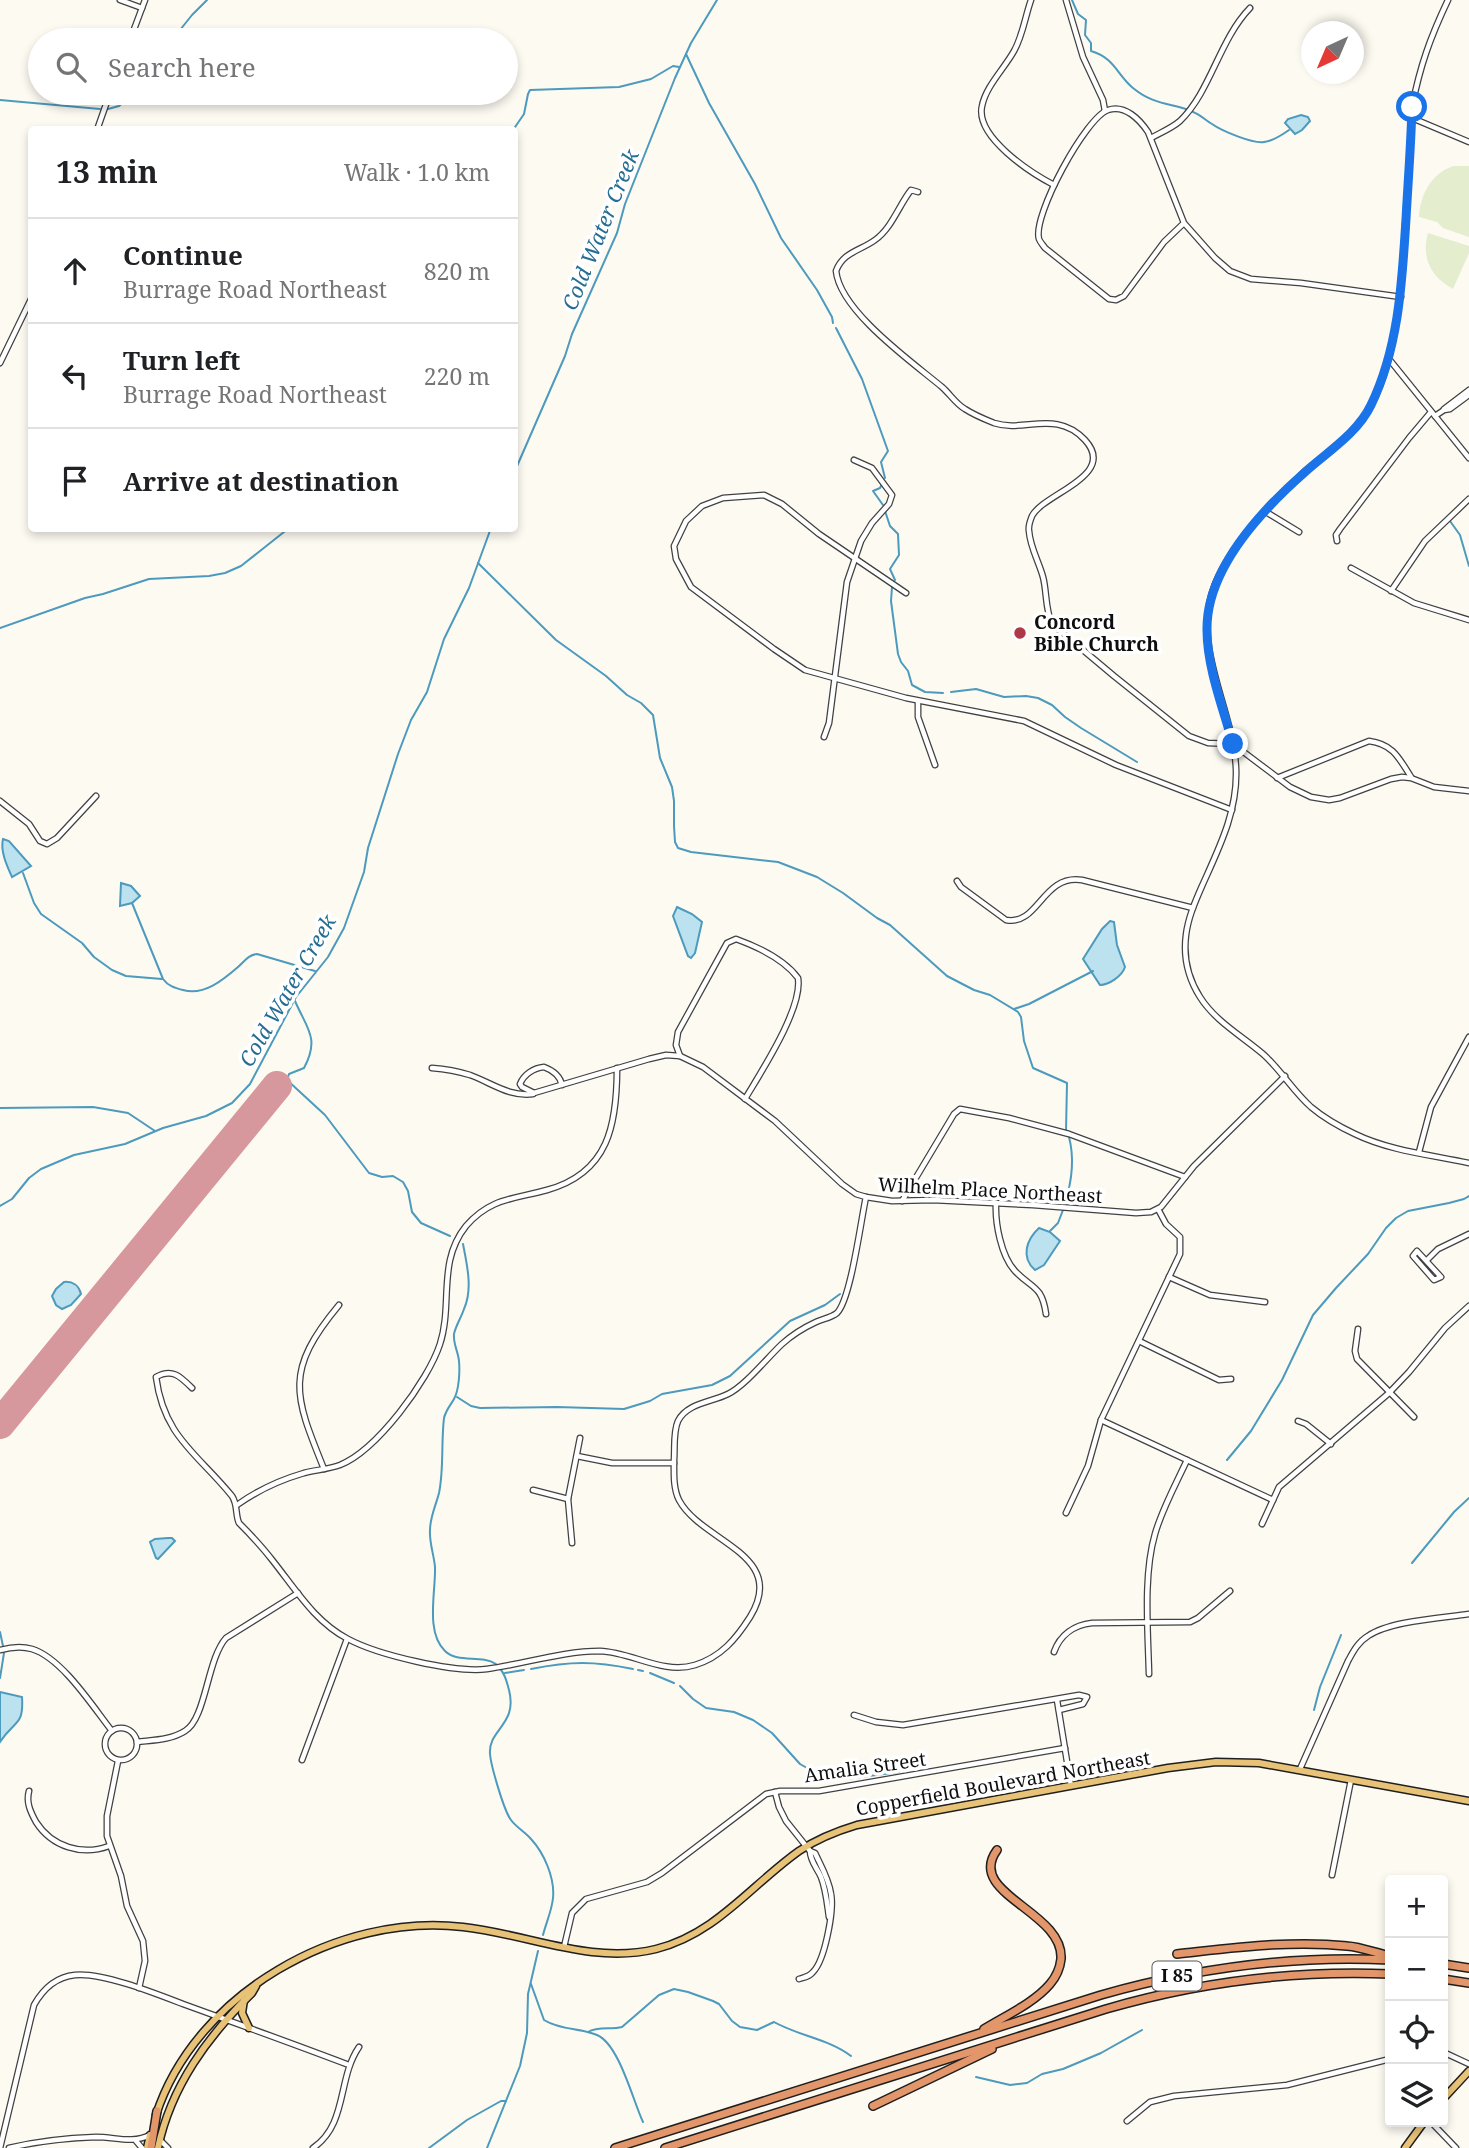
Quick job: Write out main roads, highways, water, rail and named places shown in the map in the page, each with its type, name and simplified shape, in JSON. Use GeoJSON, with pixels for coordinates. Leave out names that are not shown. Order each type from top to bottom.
{"type":"FeatureCollection","features":[{"type":"Feature","properties":{"kind":"highway"},"geometry":{"type":"LineString","coordinates":[[972,2036],[1037,1996],[1049,1986],[1060,1964],[1060,1948],[1052,1932],[995,1882],[991,1865],[997,1850]]}},
{"type":"Feature","properties":{"kind":"highway"},"geometry":{"type":"LineString","coordinates":[[1177,1954],[1259,1945],[1314,1944],[1350,1946],[1385,1956]]}},
{"type":"Feature","properties":{"kind":"highway","name":"I 85"},"geometry":{"type":"LineString","coordinates":[[615,2148],[1132,1986],[1203,1971],[1300,1959],[1385,1958]]}},
{"type":"Feature","properties":{"kind":"highway"},"geometry":{"type":"LineString","coordinates":[[1448,1965],[1469,1968]]}},
{"type":"Feature","properties":{"kind":"highway","name":"I 85"},"geometry":{"type":"LineString","coordinates":[[665,2148],[1130,2002],[1208,1984],[1300,1974],[1385,1974]]}},
{"type":"Feature","properties":{"kind":"highway"},"geometry":{"type":"LineString","coordinates":[[1448,1980],[1469,1983]]}},
{"type":"Feature","properties":{"kind":"highway"},"geometry":{"type":"LineString","coordinates":[[873,2106],[1012,2039]]}},
{"type":"Feature","properties":{"kind":"highway"},"geometry":{"type":"LineString","coordinates":[[147,2148],[157,2111]]}},
{"type":"Feature","properties":{"kind":"main road","name":"Copperfield Boulevard Northeast"},"geometry":{"type":"LineString","coordinates":[[147,2148],[157,2111],[177,2069],[217,2016],[239,1996],[323,1947],[381,1930],[418,1925],[460,1926],[589,1952],[632,1954],[684,1940],[717,1920],[783,1864],[834,1833],[857,1825],[1209,1762],[1257,1763],[1300,1769],[1469,1801]]}},
{"type":"Feature","properties":{"kind":"main road","name":"Copperfield Boulevard Northeast"},"geometry":{"type":"LineString","coordinates":[[159,2144],[169,2110],[202,2049],[256,1986]]}},
{"type":"Feature","properties":{"kind":"main road"},"geometry":{"type":"LineString","coordinates":[[244,2000],[243,2012],[248,2028]]}},
{"type":"Feature","properties":{"kind":"main road"},"geometry":{"type":"LineString","coordinates":[[1448,2094],[1469,2071]]}},
{"type":"Feature","properties":{"kind":"main road"},"geometry":{"type":"LineString","coordinates":[[1405,2148],[1420,2127]]}},
{"type":"Feature","properties":{"kind":"water"},"geometry":{"type":"Polygon","coordinates":[[[1301,115],[1308,117],[1310,121],[1295,134],[1285,123],[1288,119],[1301,115]]]}},
{"type":"Feature","properties":{"kind":"water"},"geometry":{"type":"Polygon","coordinates":[[[3,839],[9,841],[31,866],[12,877],[3,853],[3,839]]]}},
{"type":"Feature","properties":{"kind":"water"},"geometry":{"type":"Polygon","coordinates":[[[121,883],[131,886],[140,896],[132,903],[120,906],[121,883]]]}},
{"type":"Feature","properties":{"kind":"water"},"geometry":{"type":"Polygon","coordinates":[[[677,907],[702,922],[695,953],[691,958],[673,916],[677,907]]]}},
{"type":"Feature","properties":{"kind":"water"},"geometry":{"type":"Polygon","coordinates":[[[1110,921],[1114,922],[1117,945],[1125,967],[1115,979],[1100,985],[1083,959],[1110,921]]]}},
{"type":"Feature","properties":{"kind":"water"},"geometry":{"type":"Polygon","coordinates":[[[1039,1228],[1050,1232],[1060,1241],[1044,1265],[1035,1270],[1028,1260],[1027,1248],[1031,1237],[1039,1228]]]}},
{"type":"Feature","properties":{"kind":"water"},"geometry":{"type":"Polygon","coordinates":[[[64,1282],[75,1285],[81,1294],[71,1305],[62,1309],[56,1305],[52,1296],[64,1282]]]}},
{"type":"Feature","properties":{"kind":"water"},"geometry":{"type":"Polygon","coordinates":[[[172,1538],[175,1541],[156,1558],[150,1542],[172,1538]]]}},
{"type":"Feature","properties":{"kind":"water"},"geometry":{"type":"Polygon","coordinates":[[[0,1692],[22,1697],[22,1707],[20,1719],[0,1742],[0,1692]]]}},
{"type":"Feature","properties":{"kind":"waterway"},"geometry":{"type":"LineString","coordinates":[[182,28],[207,0]]}},
{"type":"Feature","properties":{"kind":"waterway","name":"Cold Water Creek"},"geometry":{"type":"LineString","coordinates":[[518,464],[617,233],[625,204],[675,78],[691,43],[717,0]]}},
{"type":"Feature","properties":{"kind":"waterway"},"geometry":{"type":"LineString","coordinates":[[1072,0],[1078,14],[1086,20],[1085,35],[1091,43],[1091,51],[1111,62],[1128,83],[1146,97],[1186,109]]}},
{"type":"Feature","properties":{"kind":"waterway"},"geometry":{"type":"LineString","coordinates":[[686,54],[781,238],[817,290],[833,323]]}},
{"type":"Feature","properties":{"kind":"waterway"},"geometry":{"type":"LineString","coordinates":[[516,126],[524,114],[530,90],[619,87],[651,79],[673,66],[679,67]]}},
{"type":"Feature","properties":{"kind":"waterway"},"geometry":{"type":"LineString","coordinates":[[0,100],[28,103]]}},
{"type":"Feature","properties":{"kind":"waterway"},"geometry":{"type":"LineString","coordinates":[[56,105],[100,109]]}},
{"type":"Feature","properties":{"kind":"waterway"},"geometry":{"type":"LineString","coordinates":[[108,109],[120,105]]}},
{"type":"Feature","properties":{"kind":"waterway"},"geometry":{"type":"LineString","coordinates":[[1193,112],[1223,130],[1253,141],[1271,140],[1289,130]]}},
{"type":"Feature","properties":{"kind":"waterway"},"geometry":{"type":"LineString","coordinates":[[836,328],[862,379],[888,451],[881,462],[885,478]]}},
{"type":"Feature","properties":{"kind":"waterway"},"geometry":{"type":"LineString","coordinates":[[882,484],[873,491],[883,505]]}},
{"type":"Feature","properties":{"kind":"waterway"},"geometry":{"type":"LineString","coordinates":[[885,511],[890,526],[898,534],[899,555],[890,569],[895,580]]}},
{"type":"Feature","properties":{"kind":"waterway"},"geometry":{"type":"LineString","coordinates":[[1450,521],[1460,535],[1469,566]]}},
{"type":"Feature","properties":{"kind":"waterway"},"geometry":{"type":"LineString","coordinates":[[0,628],[149,579],[225,573],[241,566],[284,532]]}},
{"type":"Feature","properties":{"kind":"waterway","name":"Cold Water Creek"},"geometry":{"type":"LineString","coordinates":[[0,1206],[12,1199],[29,1178],[41,1169],[74,1155],[125,1144],[163,1128],[206,1116],[232,1103],[250,1084],[296,997],[328,957],[344,928],[364,872],[368,848],[398,754],[411,720],[427,692],[444,639],[469,588],[490,532]]}},
{"type":"Feature","properties":{"kind":"waterway"},"geometry":{"type":"LineString","coordinates":[[478,563],[556,640],[641,703],[653,715],[660,758],[672,787],[675,842],[678,848],[691,852],[778,862],[817,877],[890,925],[947,976],[990,995],[1018,1012],[1033,1068],[1067,1083],[1066,1131]]}},
{"type":"Feature","properties":{"kind":"waterway"},"geometry":{"type":"LineString","coordinates":[[892,587],[891,601],[898,654],[908,671],[912,685],[925,692],[943,693]]}},
{"type":"Feature","properties":{"kind":"waterway"},"geometry":{"type":"LineString","coordinates":[[951,692],[976,689],[1004,697],[1038,698],[1137,762]]}},
{"type":"Feature","properties":{"kind":"waterway"},"geometry":{"type":"LineString","coordinates":[[23,873],[41,914],[82,943],[94,957],[126,976],[162,979]]}},
{"type":"Feature","properties":{"kind":"waterway"},"geometry":{"type":"LineString","coordinates":[[132,903],[163,979],[174,987],[191,991],[206,989],[257,954],[315,971]]}},
{"type":"Feature","properties":{"kind":"waterway"},"geometry":{"type":"LineString","coordinates":[[1014,1009],[1093,971]]}},
{"type":"Feature","properties":{"kind":"waterway"},"geometry":{"type":"LineString","coordinates":[[295,1001],[310,1034],[311,1049],[304,1068],[289,1074],[287,1080],[325,1115],[369,1173],[382,1177],[393,1176],[403,1182],[408,1191],[412,1212],[421,1223],[450,1236]]}},
{"type":"Feature","properties":{"kind":"waterway"},"geometry":{"type":"LineString","coordinates":[[0,1108],[93,1107],[128,1113],[155,1131]]}},
{"type":"Feature","properties":{"kind":"waterway"},"geometry":{"type":"LineString","coordinates":[[1065,1203],[1072,1170],[1069,1137]]}},
{"type":"Feature","properties":{"kind":"waterway"},"geometry":{"type":"LineString","coordinates":[[1227,1460],[1251,1431],[1282,1380],[1313,1315],[1368,1254],[1386,1228],[1408,1211],[1469,1196]]}},
{"type":"Feature","properties":{"kind":"waterway"},"geometry":{"type":"LineString","coordinates":[[1050,1231],[1058,1223],[1063,1210]]}},
{"type":"Feature","properties":{"kind":"waterway"},"geometry":{"type":"LineString","coordinates":[[463,1244],[469,1285],[467,1301],[454,1334],[459,1361],[459,1381],[456,1395],[444,1418],[441,1484],[430,1525],[435,1567],[433,1622],[439,1643],[450,1655],[496,1664]]}},
{"type":"Feature","properties":{"kind":"waterway"},"geometry":{"type":"LineString","coordinates":[[457,1397],[480,1408],[624,1409],[650,1401],[662,1394],[712,1385],[730,1376],[790,1321],[825,1305],[840,1294]]}},
{"type":"Feature","properties":{"kind":"waterway"},"geometry":{"type":"LineString","coordinates":[[1412,1563],[1469,1498]]}},
{"type":"Feature","properties":{"kind":"waterway"},"geometry":{"type":"LineString","coordinates":[[0,1632],[3,1646]]}},
{"type":"Feature","properties":{"kind":"waterway"},"geometry":{"type":"LineString","coordinates":[[1314,1710],[1320,1687],[1341,1635]]}},
{"type":"Feature","properties":{"kind":"waterway"},"geometry":{"type":"LineString","coordinates":[[0,1678],[4,1653]]}},
{"type":"Feature","properties":{"kind":"waterway"},"geometry":{"type":"LineString","coordinates":[[531,1669],[582,1663],[633,1669]]}},
{"type":"Feature","properties":{"kind":"waterway"},"geometry":{"type":"LineString","coordinates":[[501,1670],[509,1690],[510,1711],[493,1738],[490,1754],[508,1815],[536,1845],[550,1874],[553,1898],[543,1935]]}},
{"type":"Feature","properties":{"kind":"waterway"},"geometry":{"type":"LineString","coordinates":[[505,1673],[524,1670]]}},
{"type":"Feature","properties":{"kind":"waterway"},"geometry":{"type":"LineString","coordinates":[[638,1670],[643,1671]]}},
{"type":"Feature","properties":{"kind":"waterway"},"geometry":{"type":"LineString","coordinates":[[650,1673],[674,1683]]}},
{"type":"Feature","properties":{"kind":"waterway"},"geometry":{"type":"LineString","coordinates":[[680,1686],[706,1708],[734,1712],[753,1720],[772,1733],[800,1764],[823,1777],[846,1779],[899,1772]]}},
{"type":"Feature","properties":{"kind":"waterway"},"geometry":{"type":"LineString","coordinates":[[487,2148],[520,2066],[527,2033],[528,1994],[538,1951]]}},
{"type":"Feature","properties":{"kind":"waterway"},"geometry":{"type":"LineString","coordinates":[[531,1984],[544,2020],[557,2026],[597,2035],[605,2040],[619,2061],[643,2122]]}},
{"type":"Feature","properties":{"kind":"waterway"},"geometry":{"type":"LineString","coordinates":[[588,2032],[622,2027],[659,1995],[674,1989],[719,2004],[740,2027],[757,2030],[774,2022],[833,2045],[851,2056]]}},
{"type":"Feature","properties":{"kind":"waterway"},"geometry":{"type":"LineString","coordinates":[[976,2077],[1010,2085],[1027,2083],[1042,2074],[1063,2069],[1101,2053],[1142,2030]]}},
{"type":"Feature","properties":{"kind":"waterway"},"geometry":{"type":"LineString","coordinates":[[429,2148],[467,2120],[501,2101],[506,2101]]}},
{"type":"Feature","properties":{"kind":"place","name":"Concord Bible Church"},"geometry":{"type":"Point","coordinates":[1020,633]}}]}
